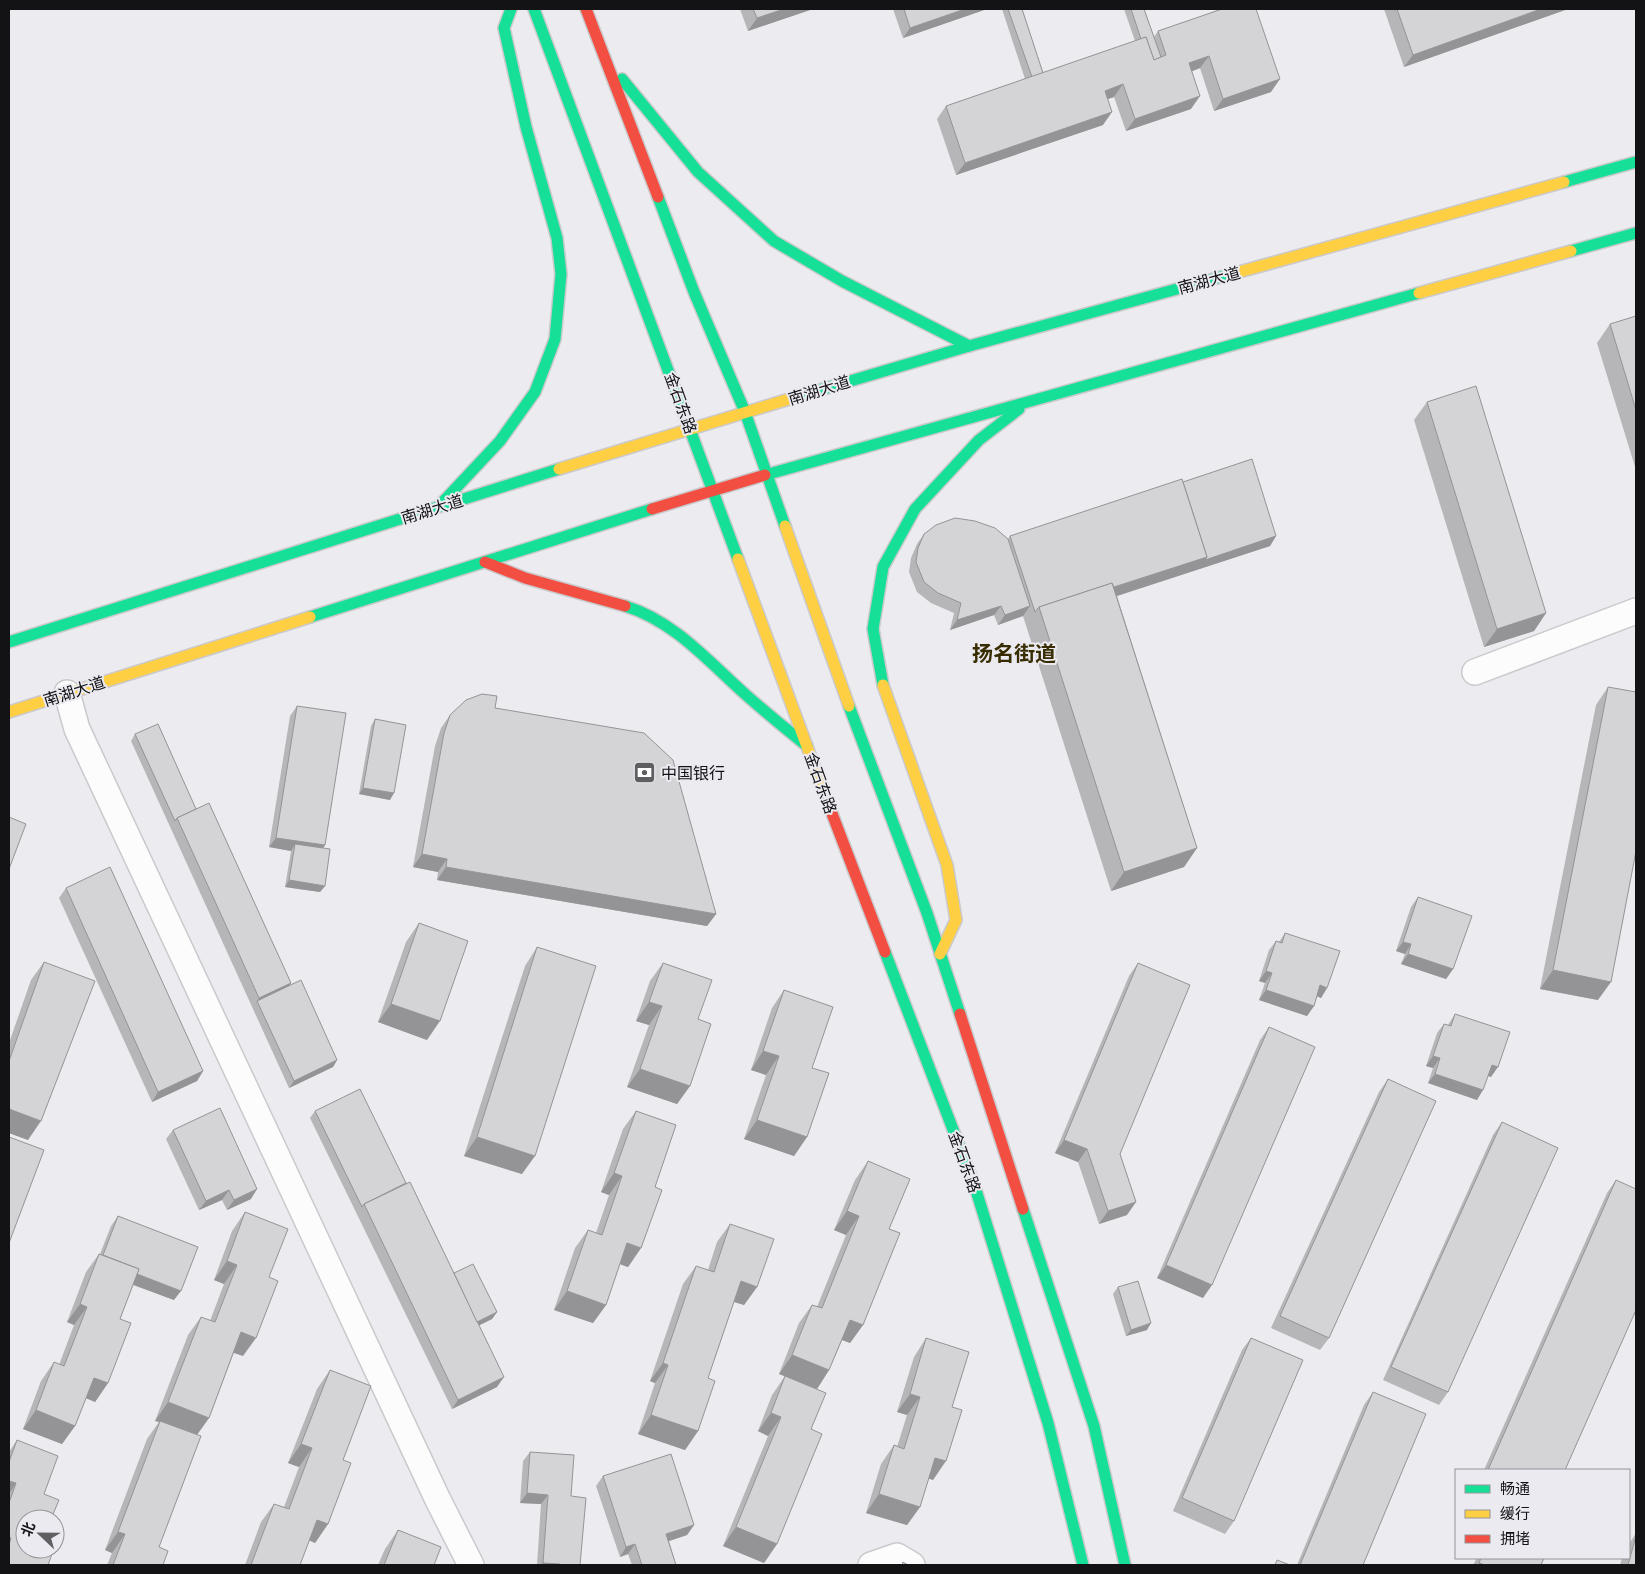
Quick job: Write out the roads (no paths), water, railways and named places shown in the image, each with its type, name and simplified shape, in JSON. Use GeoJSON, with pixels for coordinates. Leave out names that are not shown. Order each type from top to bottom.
{"type":"FeatureCollection","features":[{"type":"Feature","properties":{"kind":"main road"},"geometry":{"type":"LineString","coordinates":[[438,507],[500,441],[535,392],[555,339],[560,274],[557,238],[526,127],[504,28],[511,9]]}},
{"type":"Feature","properties":{"kind":"main road","name":"金石东路"},"geometry":{"type":"LineString","coordinates":[[534,9],[808,747],[975,1187],[1048,1423],[1082,1565]]}},
{"type":"Feature","properties":{"kind":"main road"},"geometry":{"type":"LineString","coordinates":[[586,9],[694,292],[745,412],[829,653],[927,913],[1094,1426],[1125,1565]]}},
{"type":"Feature","properties":{"kind":"main road"},"geometry":{"type":"LineString","coordinates":[[606,59],[698,172],[774,241],[842,281],[969,346]]}},
{"type":"Feature","properties":{"kind":"main road","name":"南湖大道"},"geometry":{"type":"LineString","coordinates":[[9,642],[690,428],[969,346],[1636,162]]}},
{"type":"Feature","properties":{"kind":"main road","name":"南湖大道"},"geometry":{"type":"LineString","coordinates":[[9,712],[714,490],[1636,233]]}},
{"type":"Feature","properties":{"kind":"main road"},"geometry":{"type":"LineString","coordinates":[[940,954],[956,920],[947,865],[883,687],[873,629],[883,566],[915,509],[947,473],[979,440],[1029,402]]}},
{"type":"Feature","properties":{"kind":"main road"},"geometry":{"type":"LineString","coordinates":[[485,562],[525,578],[569,589],[646,614],[683,636],[745,694],[808,747]]}},
{"type":"Feature","properties":{"kind":"street"},"geometry":{"type":"LineString","coordinates":[[1476,672],[1636,611]]}},
{"type":"Feature","properties":{"kind":"street"},"geometry":{"type":"LineString","coordinates":[[67,693],[81,738],[470,1565]]}},
{"type":"Feature","properties":{"kind":"street"},"geometry":{"type":"LineString","coordinates":[[871,1565],[897,1556],[912,1565]]}},
{"type":"Feature","properties":{"kind":"place","name":"中国银行"},"geometry":{"type":"Point","coordinates":[645,773]}},
{"type":"Feature","properties":{"kind":"district","name":"扬名街道"},"geometry":{"type":"Point","coordinates":[1014,654]}}]}
